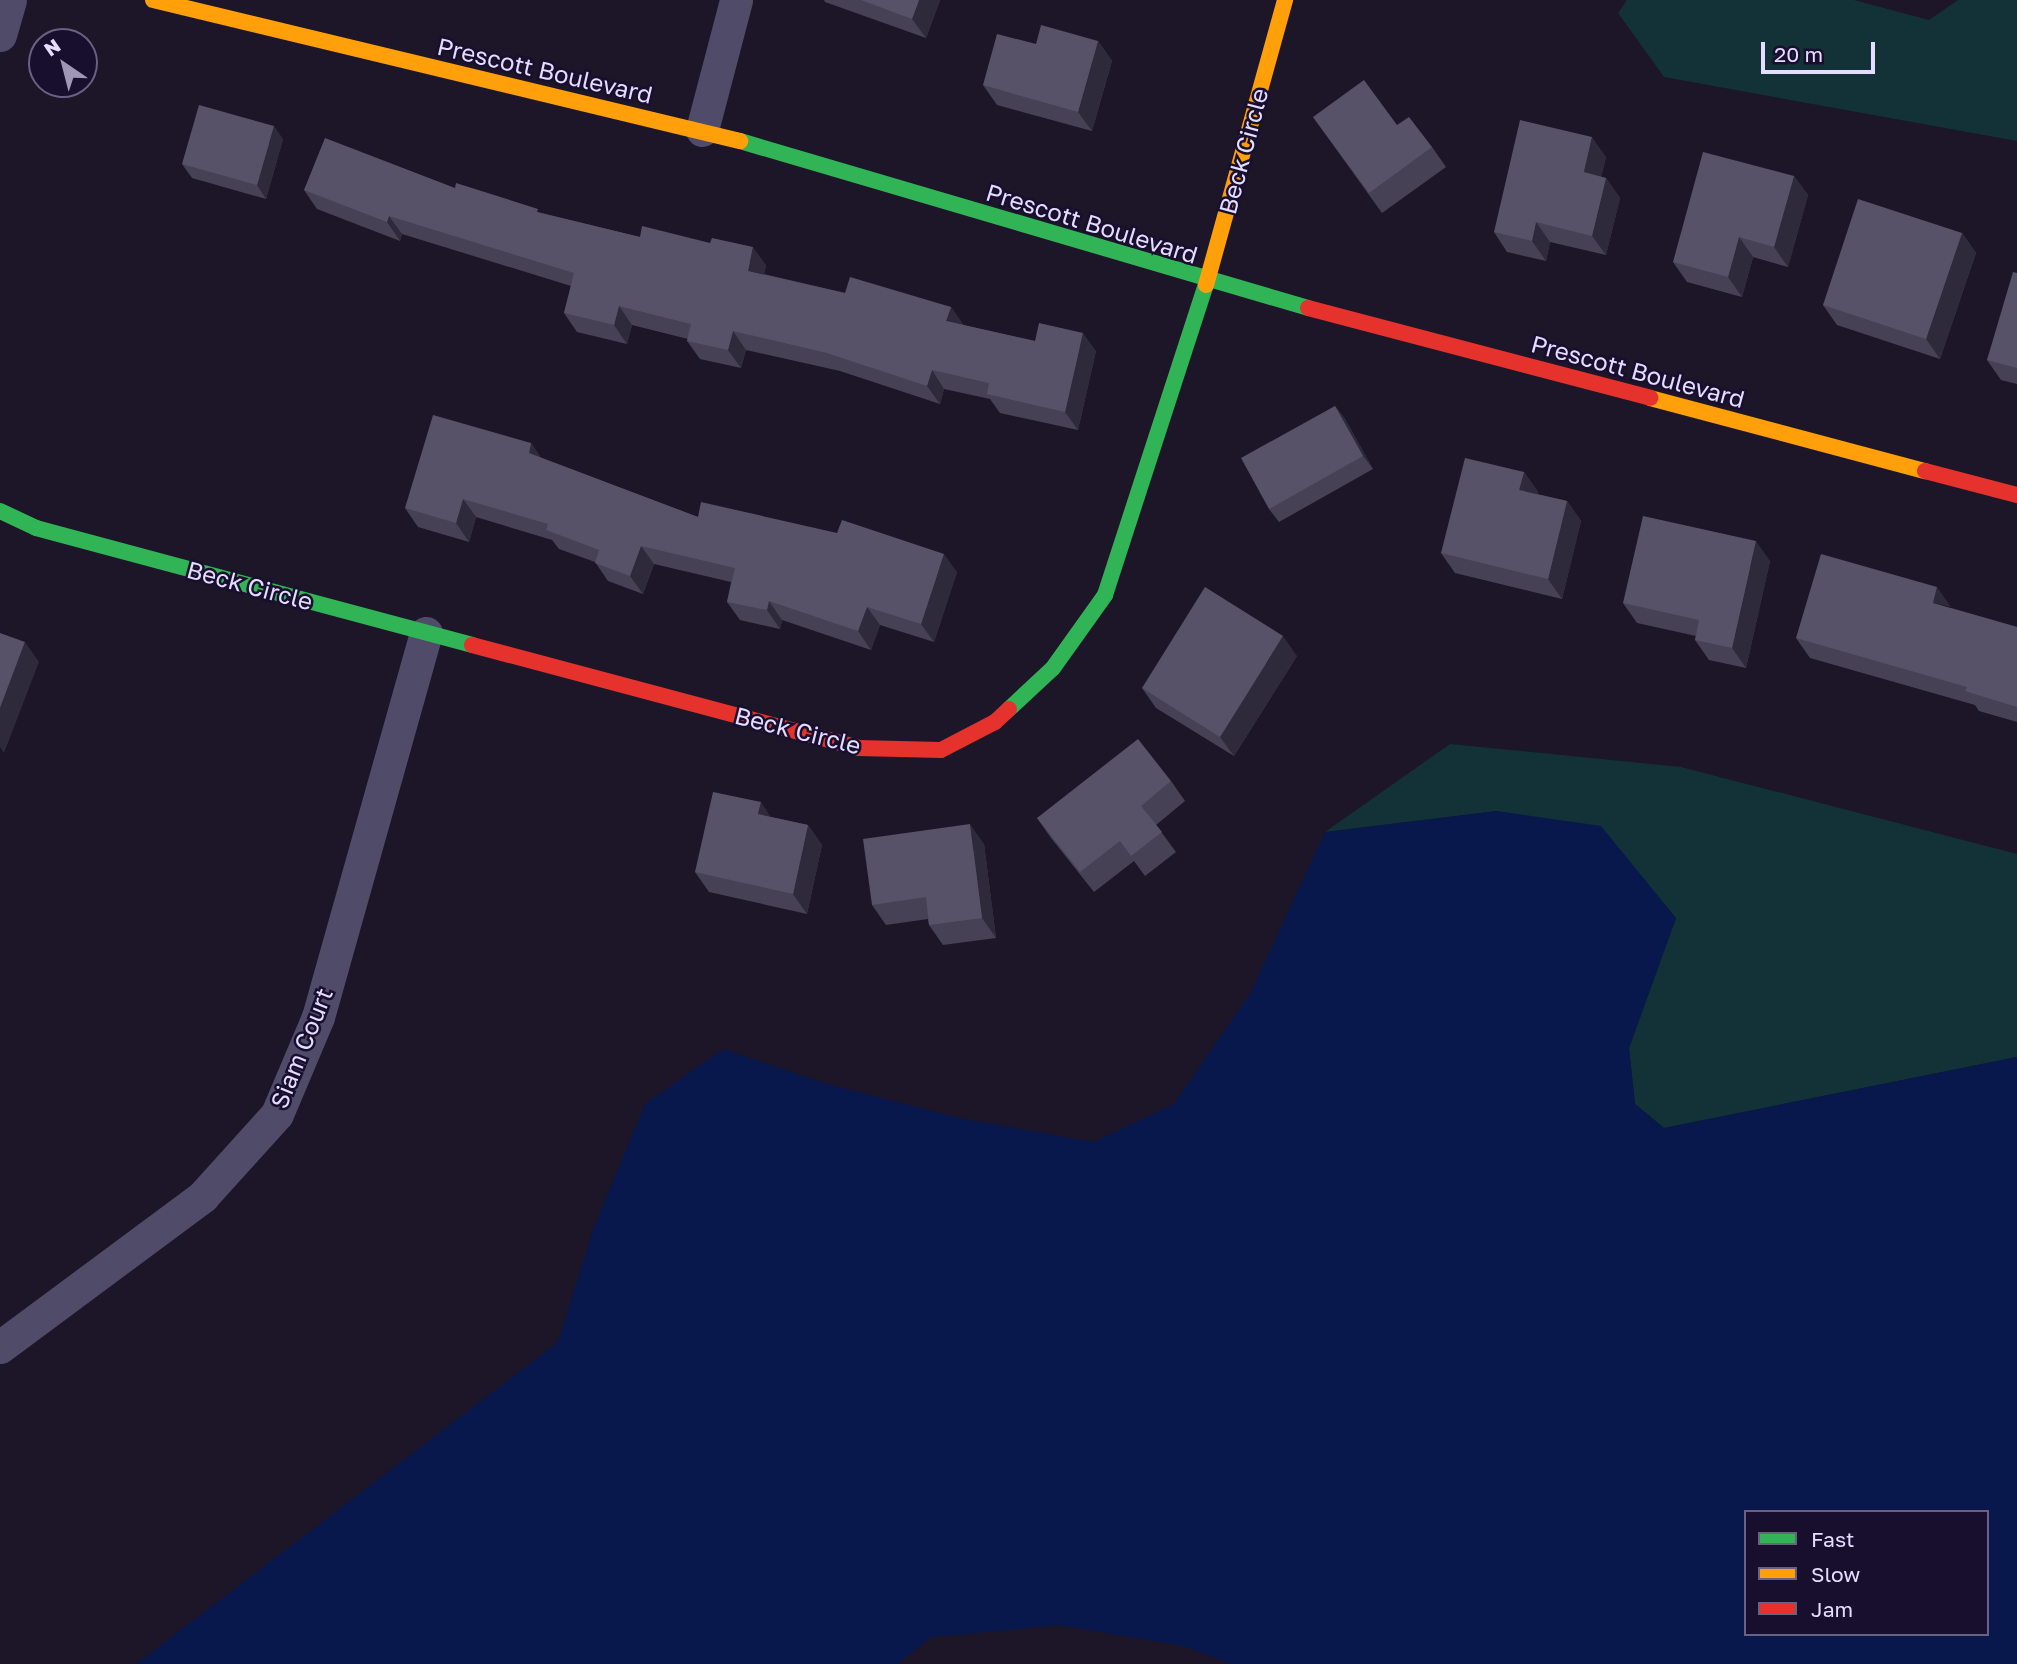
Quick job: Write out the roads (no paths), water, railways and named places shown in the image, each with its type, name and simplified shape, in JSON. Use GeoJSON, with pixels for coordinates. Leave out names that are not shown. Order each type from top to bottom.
{"type":"FeatureCollection","features":[{"type":"Feature","properties":{"kind":"street"},"geometry":{"type":"LineString","coordinates":[[0,35],[10,0]]}},
{"type":"Feature","properties":{"kind":"street","name":"Prescott Boulevard"},"geometry":{"type":"LineString","coordinates":[[153,0],[702,130],[1207,281],[2017,495]]}},
{"type":"Feature","properties":{"kind":"street"},"geometry":{"type":"LineString","coordinates":[[702,130],[736,0]]}},
{"type":"Feature","properties":{"kind":"street","name":"Beck Circle"},"geometry":{"type":"LineString","coordinates":[[0,511],[36,528],[858,748],[941,750],[995,722],[1054,668],[1105,595],[1207,281],[1284,0]]}},
{"type":"Feature","properties":{"kind":"street","name":"Siam Court"},"geometry":{"type":"LineString","coordinates":[[0,1347],[203,1196],[277,1114],[318,1017],[426,633]]}}]}
